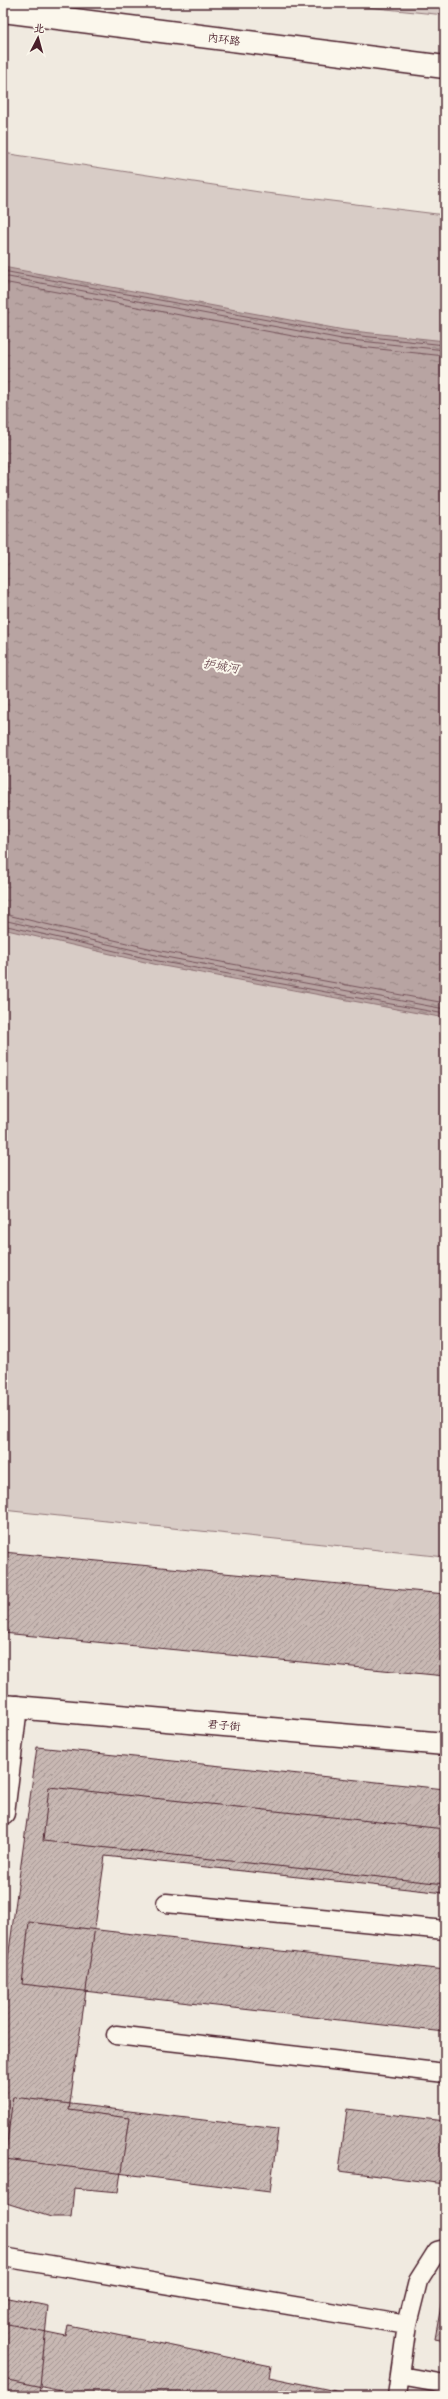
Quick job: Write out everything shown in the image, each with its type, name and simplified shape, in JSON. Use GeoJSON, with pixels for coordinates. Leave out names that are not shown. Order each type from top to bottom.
{"type":"FeatureCollection","features":[{"type":"Feature","properties":{"kind":"street","name":"内环路"},"geometry":{"type":"LineString","coordinates":[[3,11],[445,67]]}},
{"type":"Feature","properties":{"kind":"street","name":"君子街"},"geometry":{"type":"LineString","coordinates":[[10,1706],[445,1744]]}},
{"type":"Feature","properties":{"kind":"street"},"geometry":{"type":"LineString","coordinates":[[3,1813],[10,1706]]}},
{"type":"Feature","properties":{"kind":"lane"},"geometry":{"type":"LineString","coordinates":[[166,1903],[445,1930]]}},
{"type":"Feature","properties":{"kind":"lane"},"geometry":{"type":"LineString","coordinates":[[116,2035],[445,2073]]}},
{"type":"Feature","properties":{"kind":"lane"},"geometry":{"type":"LineString","coordinates":[[397,2396],[407,2326],[418,2281],[437,2251],[445,2249]]}},
{"type":"Feature","properties":{"kind":"lane"},"geometry":{"type":"LineString","coordinates":[[3,2257],[407,2326]]}},
{"type":"Feature","properties":{"kind":"lane"},"geometry":{"type":"LineString","coordinates":[[400,2376],[445,2384]]}},
{"type":"Feature","properties":{"kind":"shaded area"},"geometry":{"type":"Polygon","coordinates":[[[327,3],[445,3],[445,15],[327,3]]]}},
{"type":"Feature","properties":{"kind":"shaded area"},"geometry":{"type":"Polygon","coordinates":[[[3,153],[266,193],[445,215],[445,350],[3,280],[3,153]]]}},
{"type":"Feature","properties":{"kind":"shaded area"},"geometry":{"type":"Polygon","coordinates":[[[3,911],[445,991],[445,1557],[3,1510],[3,911]]]}},
{"type":"Feature","properties":{"kind":"water","name":"护城河"},"geometry":{"type":"Polygon","coordinates":[[[3,267],[344,330],[445,341],[445,1018],[158,965],[3,929],[3,267]]]}},
{"type":"Feature","properties":{"kind":"building"},"geometry":{"type":"Polygon","coordinates":[[[3,1552],[445,1594],[445,1676],[3,1633],[3,1552]]]}},
{"type":"Feature","properties":{"kind":"building"},"geometry":{"type":"Polygon","coordinates":[[[37,1747],[445,1789],[445,1893],[105,1856],[69,2110],[129,2118],[118,2192],[74,2188],[71,2217],[51,2217],[3,2202],[3,1995],[37,1747]]]}},
{"type":"Feature","properties":{"kind":"building"},"geometry":{"type":"Polygon","coordinates":[[[49,1787],[445,1829],[445,1884],[43,1841],[49,1787]]]}},
{"type":"Feature","properties":{"kind":"building"},"geometry":{"type":"Polygon","coordinates":[[[29,1922],[445,1970],[445,2032],[22,1984],[29,1922]]]}},
{"type":"Feature","properties":{"kind":"building"},"geometry":{"type":"Polygon","coordinates":[[[13,2097],[278,2129],[270,2192],[5,2159],[13,2097]]]}},
{"type":"Feature","properties":{"kind":"building"},"geometry":{"type":"Polygon","coordinates":[[[347,2109],[445,2121],[445,2184],[339,2171],[347,2109]]]}},
{"type":"Feature","properties":{"kind":"building"},"geometry":{"type":"Polygon","coordinates":[[[445,2283],[445,2341],[435,2339],[445,2283]]]}},
{"type":"Feature","properties":{"kind":"building"},"geometry":{"type":"Polygon","coordinates":[[[3,2297],[48,2306],[39,2396],[3,2396],[3,2297]]]}},
{"type":"Feature","properties":{"kind":"building"},"geometry":{"type":"Polygon","coordinates":[[[3,2323],[66,2336],[68,2325],[271,2366],[269,2377],[345,2393],[344,2396],[86,2396],[3,2379],[3,2323]]]}}]}
